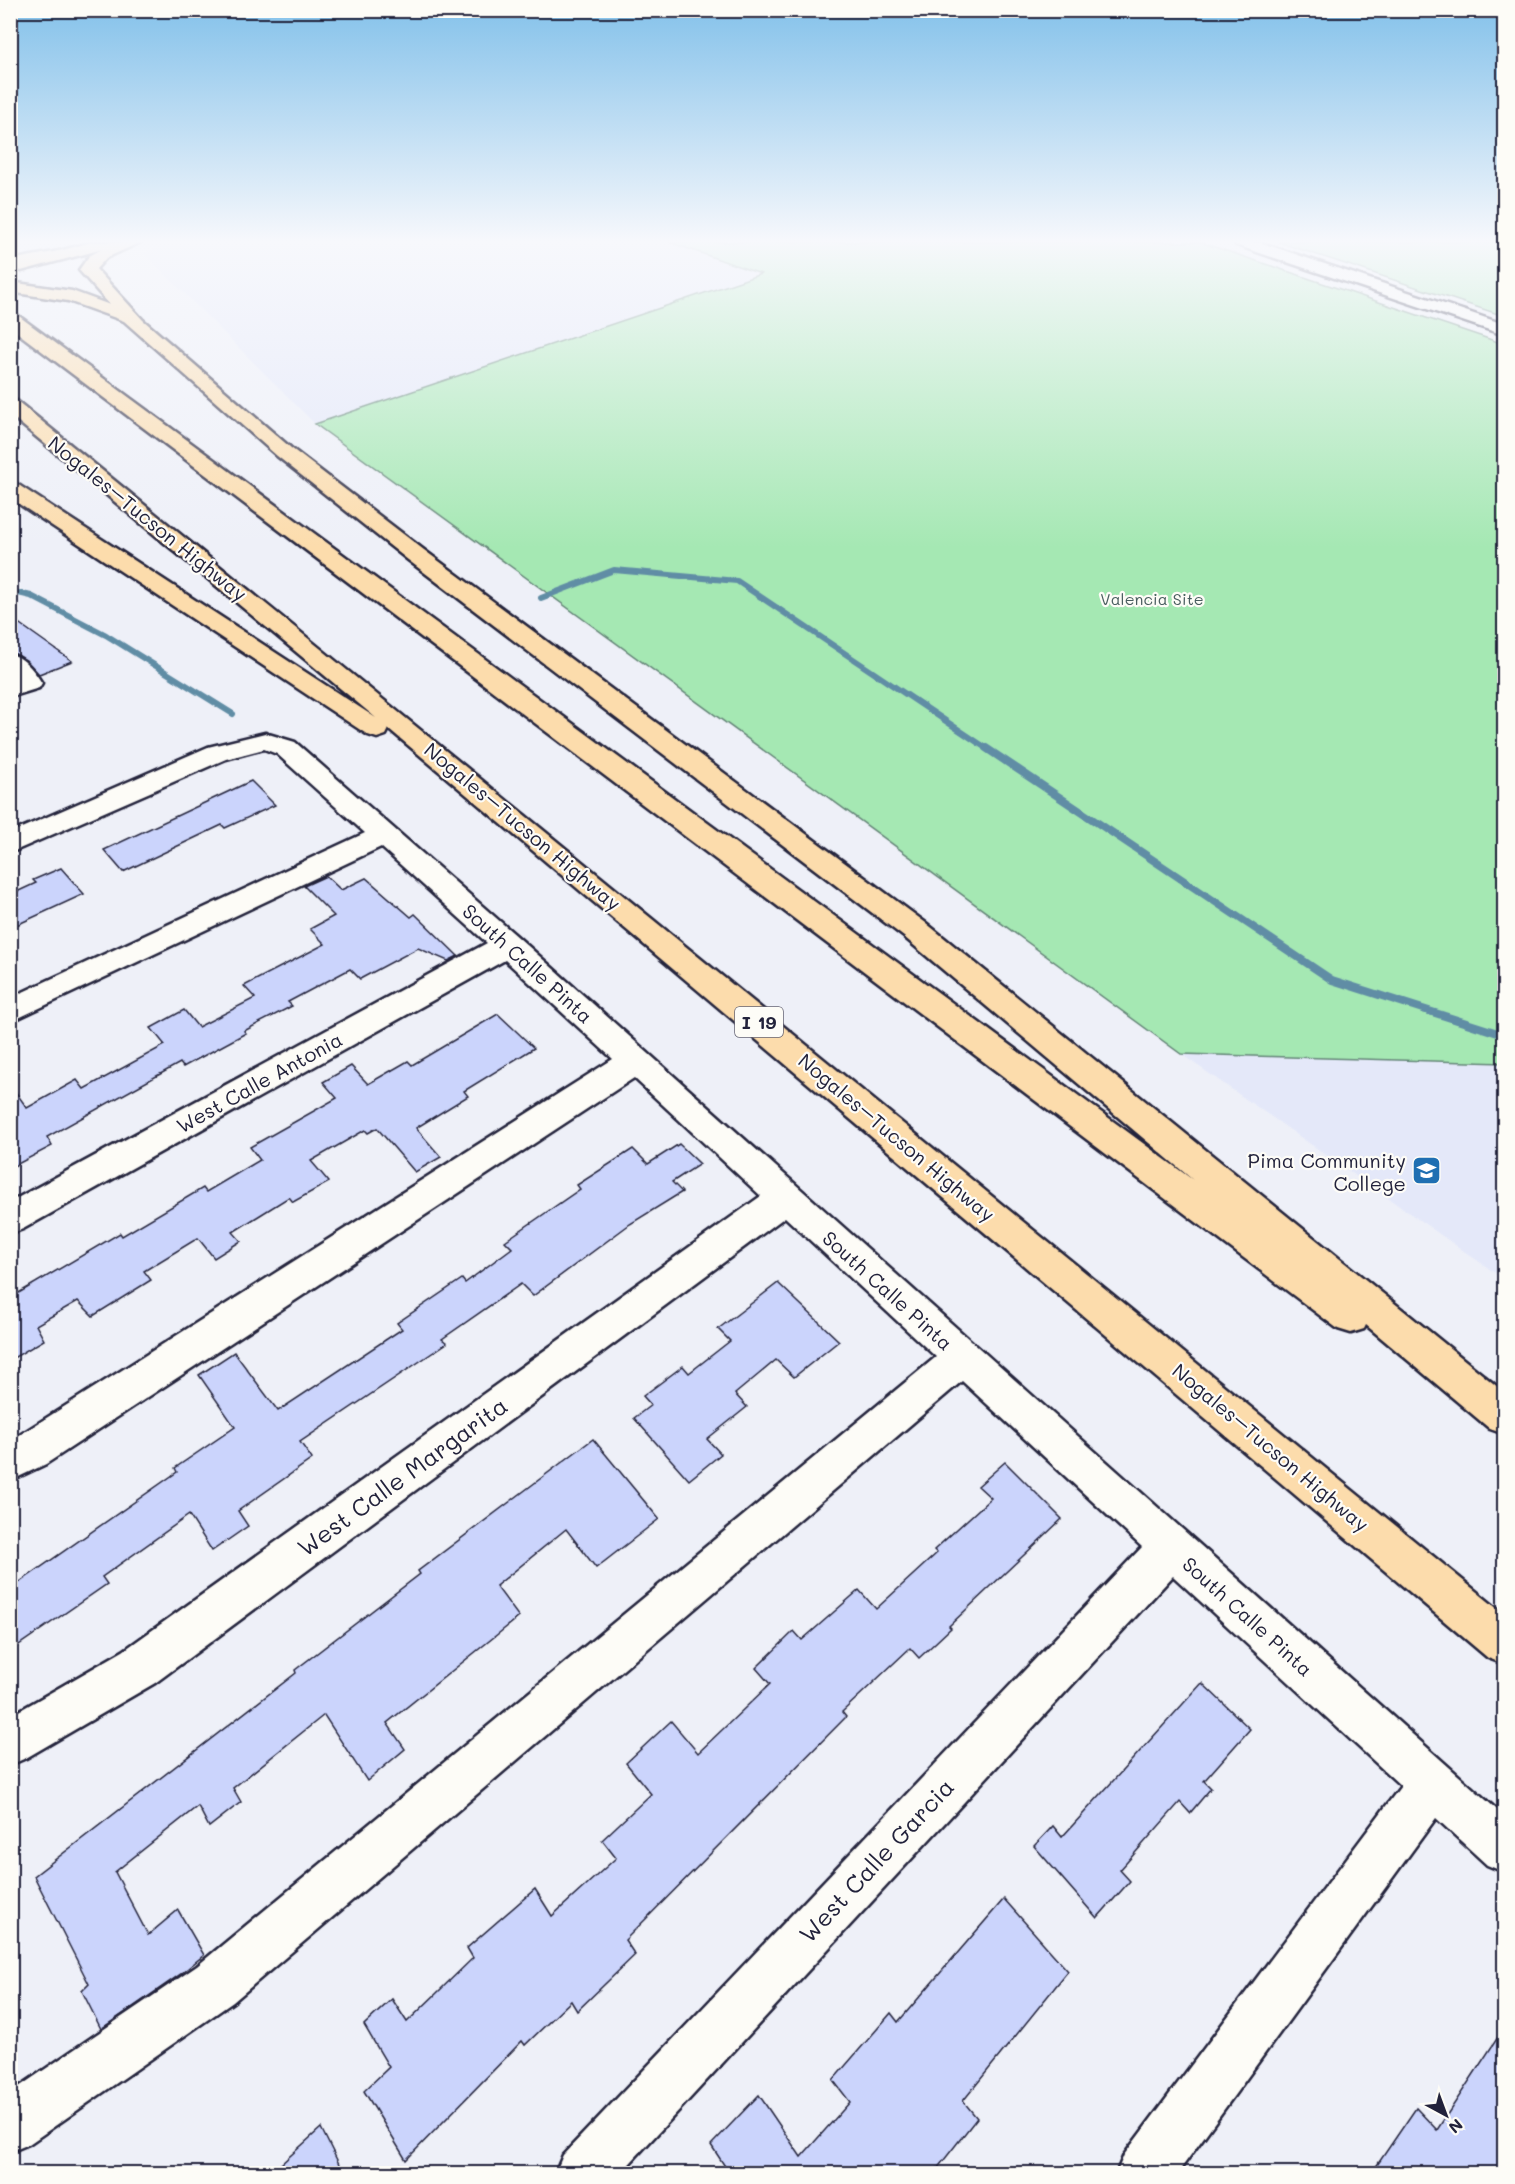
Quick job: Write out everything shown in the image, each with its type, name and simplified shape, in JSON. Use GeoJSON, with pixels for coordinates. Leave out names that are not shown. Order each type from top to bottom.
{"type":"FeatureCollection","features":[{"type":"Feature","properties":{"kind":"main road"},"geometry":{"type":"LineString","coordinates":[[45,344],[1504,1431]]}},
{"type":"Feature","properties":{"kind":"main road"},"geometry":{"type":"LineString","coordinates":[[160,344],[284,452],[416,555],[915,930],[1504,1416]]}},
{"type":"Feature","properties":{"kind":"main road","name":"Nogales–Tucson Highway"},"geometry":{"type":"LineString","coordinates":[[10,405],[525,827],[1504,1642]]}},
{"type":"Feature","properties":{"kind":"main road"},"geometry":{"type":"LineString","coordinates":[[10,488],[525,827]]}},
{"type":"Feature","properties":{"kind":"street"},"geometry":{"type":"LineString","coordinates":[[10,661],[30,683],[10,690]]}},
{"type":"Feature","properties":{"kind":"street","name":"South Calle Pinta"},"geometry":{"type":"LineString","coordinates":[[10,844],[217,753],[265,741],[286,747],[508,945],[1504,1848]]}},
{"type":"Feature","properties":{"kind":"street"},"geometry":{"type":"LineString","coordinates":[[10,1011],[384,835]]}},
{"type":"Feature","properties":{"kind":"street","name":"West Calle Antonia"},"geometry":{"type":"LineString","coordinates":[[10,1219],[508,945]]}},
{"type":"Feature","properties":{"kind":"street"},"geometry":{"type":"LineString","coordinates":[[10,1462],[32,1451],[636,1061]]}},
{"type":"Feature","properties":{"kind":"street","name":"West Calle Margarita"},"geometry":{"type":"LineString","coordinates":[[10,1742],[139,1667],[786,1197]]}},
{"type":"Feature","properties":{"kind":"street"},"geometry":{"type":"LineString","coordinates":[[10,2125],[215,1984],[962,1358]]}},
{"type":"Feature","properties":{"kind":"street","name":"West Calle Garcia"},"geometry":{"type":"LineString","coordinates":[[582,2174],[1171,1547]]}},
{"type":"Feature","properties":{"kind":"street"},"geometry":{"type":"LineString","coordinates":[[1143,2174],[1432,1783]]}},
{"type":"Feature","properties":{"kind":"shaded area"},"geometry":{"type":"Polygon","coordinates":[[[235,344],[554,344],[315,424],[235,344]]]}},
{"type":"Feature","properties":{"kind":"shaded area","name":"Pima Community College"},"geometry":{"type":"Polygon","coordinates":[[[1181,1054],[1504,1063],[1504,1279],[1181,1054]]]}},
{"type":"Feature","properties":{"kind":"green space","name":"Valencia Site"},"geometry":{"type":"Polygon","coordinates":[[[553,344],[1504,344],[1504,1063],[1181,1054],[315,424],[553,344]]]}},
{"type":"Feature","properties":{"kind":"building"},"geometry":{"type":"Polygon","coordinates":[[[10,617],[72,661],[39,674],[26,660],[10,652],[10,617]]]}},
{"type":"Feature","properties":{"kind":"building"},"geometry":{"type":"Polygon","coordinates":[[[251,781],[275,805],[225,828],[222,825],[123,872],[104,850],[251,781]]]}},
{"type":"Feature","properties":{"kind":"building"},"geometry":{"type":"Polygon","coordinates":[[[61,868],[84,894],[10,928],[10,895],[36,883],[33,880],[61,868]]]}},
{"type":"Feature","properties":{"kind":"building"},"geometry":{"type":"Polygon","coordinates":[[[326,876],[341,890],[366,878],[411,917],[415,914],[458,956],[448,961],[418,948],[360,979],[350,969],[288,1002],[292,1006],[244,1031],[246,1033],[183,1067],[180,1063],[47,1137],[52,1146],[10,1168],[10,1084],[27,1108],[77,1080],[84,1089],[165,1045],[151,1028],[184,1010],[198,1027],[255,998],[244,986],[325,944],[310,929],[334,916],[304,886],[326,876]]]}},
{"type":"Feature","properties":{"kind":"building"},"geometry":{"type":"Polygon","coordinates":[[[498,1014],[534,1048],[464,1091],[468,1096],[416,1128],[441,1157],[415,1172],[377,1128],[368,1133],[365,1130],[311,1161],[329,1182],[293,1202],[289,1197],[233,1232],[241,1241],[214,1258],[198,1238],[144,1271],[151,1280],[93,1316],[78,1301],[36,1325],[44,1340],[10,1360],[10,1284],[17,1294],[120,1233],[122,1236],[203,1188],[206,1192],[260,1160],[250,1147],[337,1098],[323,1082],[351,1066],[368,1084],[408,1061],[412,1065],[498,1014]]]}},
{"type":"Feature","properties":{"kind":"building"},"geometry":{"type":"Polygon","coordinates":[[[679,1144],[700,1164],[672,1182],[682,1192],[630,1224],[533,1296],[521,1284],[442,1339],[447,1343],[300,1442],[312,1459],[238,1511],[248,1526],[212,1551],[189,1515],[102,1577],[107,1584],[10,1651],[10,1589],[177,1472],[175,1468],[235,1427],[199,1375],[234,1352],[278,1411],[402,1329],[397,1323],[462,1279],[465,1283],[512,1248],[505,1241],[580,1189],[577,1185],[633,1149],[648,1164],[679,1144]]]}},
{"type":"Feature","properties":{"kind":"building"},"geometry":{"type":"Polygon","coordinates":[[[778,1283],[839,1341],[794,1377],[776,1360],[735,1394],[747,1407],[707,1439],[721,1454],[689,1480],[634,1418],[651,1405],[643,1396],[683,1366],[689,1373],[730,1341],[718,1329],[778,1283]]]}},
{"type":"Feature","properties":{"kind":"building"},"geometry":{"type":"Polygon","coordinates":[[[593,1439],[659,1519],[596,1568],[566,1529],[496,1586],[519,1617],[387,1723],[405,1749],[367,1781],[324,1715],[233,1788],[241,1802],[209,1827],[198,1806],[115,1872],[148,1935],[178,1910],[204,1955],[101,2029],[82,1991],[89,1984],[34,1876],[296,1673],[295,1670],[420,1574],[418,1571],[593,1439]]]}},
{"type":"Feature","properties":{"kind":"building"},"geometry":{"type":"Polygon","coordinates":[[[1005,1462],[1062,1519],[949,1626],[951,1628],[919,1658],[910,1648],[842,1712],[846,1717],[625,1940],[635,1955],[577,2011],[571,2001],[525,2045],[522,2041],[406,2160],[364,2091],[389,2067],[364,2025],[392,1999],[407,2022],[473,1958],[467,1948],[535,1889],[552,1916],[616,1858],[602,1840],[651,1794],[626,1763],[671,1721],[698,1753],[770,1684],[756,1668],[794,1631],[802,1640],[859,1590],[876,1609],[937,1553],[934,1550],[991,1498],[978,1486],[1005,1462]]]}},
{"type":"Feature","properties":{"kind":"building"},"geometry":{"type":"Polygon","coordinates":[[[1202,1683],[1250,1729],[1204,1781],[1211,1788],[1190,1813],[1180,1802],[1120,1870],[1130,1881],[1097,1918],[1034,1846],[1053,1826],[1062,1837],[1202,1683]]]}},
{"type":"Feature","properties":{"kind":"building"},"geometry":{"type":"Polygon","coordinates":[[[1004,1899],[1068,1971],[963,2101],[977,2118],[933,2174],[730,2174],[711,2145],[759,2095],[801,2157],[850,2102],[833,2080],[891,2013],[898,2022],[1004,1899]]]}},
{"type":"Feature","properties":{"kind":"building"},"geometry":{"type":"Polygon","coordinates":[[[1504,2028],[1504,2174],[1371,2174],[1416,2108],[1437,2130],[1504,2028]]]}},
{"type":"Feature","properties":{"kind":"building"},"geometry":{"type":"Polygon","coordinates":[[[321,2128],[344,2174],[270,2174],[321,2128]]]}},
{"type":"Feature","properties":{"kind":"waterway"},"geometry":{"type":"LineString","coordinates":[[541,598],[614,570],[737,581],[989,750]]}},
{"type":"Feature","properties":{"kind":"waterway"},"geometry":{"type":"LineString","coordinates":[[10,591],[31,596],[106,635],[233,714]]}},
{"type":"Feature","properties":{"kind":"waterway"},"geometry":{"type":"LineString","coordinates":[[986,748],[1332,980],[1504,1035]]}},
{"type":"Feature","properties":{"kind":"place","name":"Pima Community College"},"geometry":{"type":"Point","coordinates":[1427,1171]}}]}
